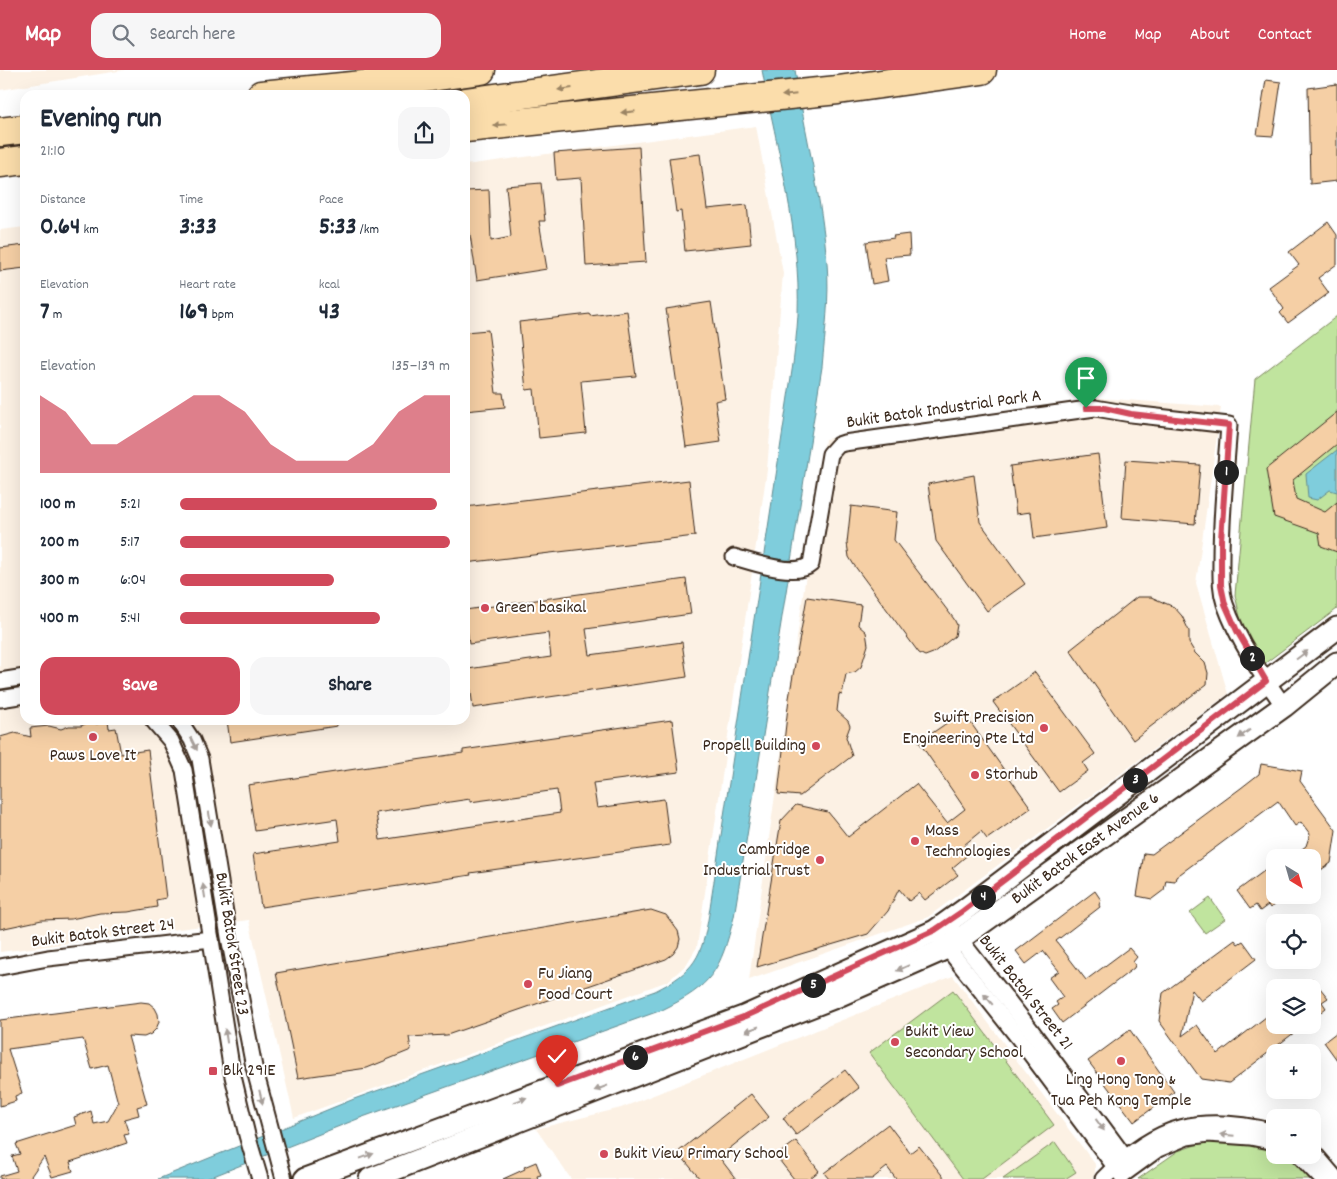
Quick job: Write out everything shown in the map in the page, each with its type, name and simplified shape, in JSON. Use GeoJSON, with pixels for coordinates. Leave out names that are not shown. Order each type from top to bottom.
{"type":"FeatureCollection","features":[{"type":"Feature","properties":{"kind":"highway"},"geometry":{"type":"LineString","coordinates":[[265,90],[286,79],[342,70]]}},
{"type":"Feature","properties":{"kind":"highway"},"geometry":{"type":"LineString","coordinates":[[312,90],[403,81],[481,70]]}},
{"type":"Feature","properties":{"kind":"highway"},"geometry":{"type":"LineString","coordinates":[[470,101],[700,70]]}},
{"type":"Feature","properties":{"kind":"highway"},"geometry":{"type":"LineString","coordinates":[[470,128],[838,90],[944,73],[982,70]]}},
{"type":"Feature","properties":{"kind":"highway"},"geometry":{"type":"LineString","coordinates":[[0,132],[20,130]]}},
{"type":"Feature","properties":{"kind":"highway"},"geometry":{"type":"LineString","coordinates":[[0,163],[20,161]]}},
{"type":"Feature","properties":{"kind":"main road","name":"Bukit Batok East Avenue 6"},"geometry":{"type":"LineString","coordinates":[[305,1179],[746,1016],[941,926],[1337,628]]}},
{"type":"Feature","properties":{"kind":"main road","name":"Bukit Batok East Avenue 6"},"geometry":{"type":"LineString","coordinates":[[370,1179],[838,996],[954,944],[1284,706],[1337,663]]}},
{"type":"Feature","properties":{"kind":"street","name":"Bukit Batok Industrial Park A"},"geometry":{"type":"LineString","coordinates":[[734,557],[791,570],[807,568],[813,562],[830,454],[838,445],[844,443],[1095,408],[1136,415],[1229,425],[1221,540],[1221,585],[1225,604],[1237,631],[1266,681]]}},
{"type":"Feature","properties":{"kind":"street"},"geometry":{"type":"LineString","coordinates":[[0,681],[20,678]]}},
{"type":"Feature","properties":{"kind":"street"},"geometry":{"type":"LineString","coordinates":[[1266,681],[1284,706]]}},
{"type":"Feature","properties":{"kind":"street"},"geometry":{"type":"LineString","coordinates":[[0,699],[20,696]]}},
{"type":"Feature","properties":{"kind":"street","name":"Bukit Batok Street 23"},"geometry":{"type":"LineString","coordinates":[[157,725],[174,747],[184,770],[232,1072],[260,1179]]}},
{"type":"Feature","properties":{"kind":"street","name":"Bukit Batok Street 23"},"geometry":{"type":"LineString","coordinates":[[182,725],[192,740],[200,759],[254,1067],[284,1179]]}},
{"type":"Feature","properties":{"kind":"street","name":"Bukit Batok Street 21"},"geometry":{"type":"LineString","coordinates":[[941,926],[954,944],[1030,1029],[1123,1170]]}},
{"type":"Feature","properties":{"kind":"street","name":"Bukit Batok Street 24"},"geometry":{"type":"LineString","coordinates":[[0,968],[48,958],[211,939]]}},
{"type":"Feature","properties":{"kind":"street"},"geometry":{"type":"LineString","coordinates":[[1123,1170],[1152,1140],[1184,1126],[1208,1122],[1228,1122],[1266,1130]]}},
{"type":"Feature","properties":{"kind":"street"},"geometry":{"type":"LineString","coordinates":[[1103,1179],[1187,1137],[1208,1134],[1266,1140]]}},
{"type":"Feature","properties":{"kind":"street"},"geometry":{"type":"LineString","coordinates":[[1321,1162],[1336,1179]]}},
{"type":"Feature","properties":{"kind":"street"},"geometry":{"type":"LineString","coordinates":[[1308,1164],[1322,1179]]}},
{"type":"Feature","properties":{"kind":"shaded area"},"geometry":{"type":"Polygon","coordinates":[[[0,70],[125,70],[0,90],[0,70]]]}},
{"type":"Feature","properties":{"kind":"shaded area"},"geometry":{"type":"Polygon","coordinates":[[[756,126],[783,273],[767,470],[697,947],[686,965],[668,981],[294,1118],[249,920],[0,952],[0,230],[20,228],[20,725],[470,725],[470,164],[756,126]]]}},
{"type":"Feature","properties":{"kind":"shaded area"},"geometry":{"type":"Polygon","coordinates":[[[1099,398],[1221,407],[1196,583],[1228,694],[928,917],[749,980],[825,439],[1099,398]]]}},
{"type":"Feature","properties":{"kind":"shaded area","name":"Bukit View Secondary School"},"geometry":{"type":"Polygon","coordinates":[[[953,976],[1095,1164],[1095,1173],[1092,1179],[571,1179],[536,1129],[621,1108],[953,976]]]}},
{"type":"Feature","properties":{"kind":"green space"},"geometry":{"type":"Polygon","coordinates":[[[1337,316],[1337,609],[1264,664],[1242,626],[1235,595],[1255,379],[1337,316]]]}},
{"type":"Feature","properties":{"kind":"green space"},"geometry":{"type":"Polygon","coordinates":[[[1210,898],[1225,919],[1205,933],[1190,913],[1210,898]]]}},
{"type":"Feature","properties":{"kind":"green space"},"geometry":{"type":"Polygon","coordinates":[[[953,990],[1054,1125],[982,1179],[963,1179],[869,1053],[953,990]]]}},
{"type":"Feature","properties":{"kind":"green space"},"geometry":{"type":"Polygon","coordinates":[[[1216,1138],[1266,1141],[1266,1164],[1319,1164],[1337,1179],[1138,1179],[1178,1151],[1216,1138]]]}},
{"type":"Feature","properties":{"kind":"green space"},"geometry":{"type":"Polygon","coordinates":[[[1055,1142],[1076,1172],[1065,1179],[1003,1179],[1055,1142]]]}},
{"type":"Feature","properties":{"kind":"water"},"geometry":{"type":"Polygon","coordinates":[[[762,70],[795,70],[825,239],[828,302],[822,367],[734,917],[719,964],[704,984],[693,993],[662,1010],[360,1118],[206,1179],[158,1179],[354,1099],[655,991],[679,977],[688,969],[699,952],[709,914],[798,321],[798,284],[792,222],[762,70]]]}},
{"type":"Feature","properties":{"kind":"water"},"geometry":{"type":"Polygon","coordinates":[[[1337,450],[1337,492],[1330,490],[1317,500],[1308,498],[1306,474],[1337,450]]]}},
{"type":"Feature","properties":{"kind":"building"},"geometry":{"type":"Polygon","coordinates":[[[1266,80],[1281,82],[1273,136],[1257,135],[1266,80]]]}},
{"type":"Feature","properties":{"kind":"building"},"geometry":{"type":"Polygon","coordinates":[[[1337,84],[1337,181],[1310,184],[1308,88],[1337,84]]]}},
{"type":"Feature","properties":{"kind":"building"},"geometry":{"type":"Polygon","coordinates":[[[639,147],[646,262],[586,266],[581,178],[556,180],[554,153],[639,147]]]}},
{"type":"Feature","properties":{"kind":"building"},"geometry":{"type":"Polygon","coordinates":[[[700,154],[707,209],[747,205],[751,244],[685,251],[681,211],[676,212],[669,158],[700,154]]]}},
{"type":"Feature","properties":{"kind":"building"},"geometry":{"type":"Polygon","coordinates":[[[541,183],[545,221],[539,221],[547,269],[477,280],[470,234],[470,191],[489,190],[491,241],[511,237],[506,186],[541,183]]]}},
{"type":"Feature","properties":{"kind":"building"},"geometry":{"type":"Polygon","coordinates":[[[1328,222],[1337,235],[1337,264],[1318,278],[1329,293],[1288,323],[1280,313],[1284,309],[1269,287],[1299,265],[1289,252],[1328,222]]]}},
{"type":"Feature","properties":{"kind":"building"},"geometry":{"type":"Polygon","coordinates":[[[909,234],[910,255],[884,257],[888,281],[872,284],[866,242],[909,234]]]}},
{"type":"Feature","properties":{"kind":"building"},"geometry":{"type":"Polygon","coordinates":[[[20,246],[20,269],[0,271],[0,248],[20,246]]]}},
{"type":"Feature","properties":{"kind":"building"},"geometry":{"type":"Polygon","coordinates":[[[711,302],[725,399],[715,401],[721,442],[686,447],[666,309],[711,302]]]}},
{"type":"Feature","properties":{"kind":"building"},"geometry":{"type":"Polygon","coordinates":[[[627,311],[636,376],[581,381],[586,433],[539,438],[534,389],[526,390],[519,322],[627,311]]]}},
{"type":"Feature","properties":{"kind":"building"},"geometry":{"type":"Polygon","coordinates":[[[488,330],[496,393],[503,393],[505,407],[470,410],[470,332],[488,330]]]}},
{"type":"Feature","properties":{"kind":"building"},"geometry":{"type":"Polygon","coordinates":[[[1337,412],[1337,444],[1293,480],[1296,499],[1325,512],[1337,502],[1337,552],[1321,546],[1319,533],[1274,517],[1266,469],[1337,412]]]}},
{"type":"Feature","properties":{"kind":"building"},"geometry":{"type":"Polygon","coordinates":[[[1098,454],[1107,528],[1034,538],[1031,512],[1016,514],[1010,466],[1098,454]]]}},
{"type":"Feature","properties":{"kind":"building"},"geometry":{"type":"Polygon","coordinates":[[[1126,460],[1200,465],[1195,524],[1122,518],[1126,460]]]}},
{"type":"Feature","properties":{"kind":"building"},"geometry":{"type":"Polygon","coordinates":[[[974,475],[980,522],[1025,584],[987,611],[936,541],[928,484],[974,475]]]}},
{"type":"Feature","properties":{"kind":"building"},"geometry":{"type":"Polygon","coordinates":[[[689,480],[695,536],[470,562],[470,506],[689,480]]]}},
{"type":"Feature","properties":{"kind":"building"},"geometry":{"type":"Polygon","coordinates":[[[851,506],[897,512],[894,540],[957,625],[955,636],[933,653],[925,656],[919,653],[849,557],[847,543],[851,506]]]}},
{"type":"Feature","properties":{"kind":"building"},"geometry":{"type":"Polygon","coordinates":[[[686,579],[691,614],[586,629],[590,655],[682,642],[687,677],[473,708],[470,669],[551,657],[548,633],[470,644],[470,609],[686,579]]]}},
{"type":"Feature","properties":{"kind":"building"},"geometry":{"type":"Polygon","coordinates":[[[807,597],[861,605],[858,625],[866,632],[868,645],[861,667],[855,672],[846,674],[842,695],[839,694],[837,711],[848,721],[850,726],[846,737],[852,756],[800,796],[778,794],[789,698],[807,597]]]}},
{"type":"Feature","properties":{"kind":"building"},"geometry":{"type":"Polygon","coordinates":[[[1137,597],[1151,597],[1174,607],[1182,616],[1189,631],[1189,643],[1195,653],[1205,663],[1208,673],[1207,684],[1133,740],[1070,650],[1137,597]]]}},
{"type":"Feature","properties":{"kind":"building","name":"Swift Precision Engineering Pte Ltd"},"geometry":{"type":"Polygon","coordinates":[[[1035,672],[1095,754],[1083,763],[1088,771],[1059,792],[993,702],[1035,672]]]}},
{"type":"Feature","properties":{"kind":"building"},"geometry":{"type":"Polygon","coordinates":[[[963,712],[1031,808],[987,839],[981,831],[964,845],[970,853],[952,868],[958,875],[925,900],[919,893],[909,901],[899,889],[888,911],[868,934],[757,967],[781,821],[796,805],[828,812],[848,837],[916,784],[947,823],[965,809],[919,742],[963,712]]]}},
{"type":"Feature","properties":{"kind":"building"},"geometry":{"type":"Polygon","coordinates":[[[672,720],[679,772],[593,783],[597,808],[664,799],[670,845],[470,873],[471,875],[261,907],[253,854],[340,841],[337,819],[255,831],[248,785],[463,753],[463,750],[672,720]],[[557,790],[470,802],[470,799],[376,813],[380,840],[560,813],[557,790]]]}},
{"type":"Feature","properties":{"kind":"building"},"geometry":{"type":"Polygon","coordinates":[[[108,725],[109,729],[116,728],[121,754],[148,750],[166,898],[156,900],[157,907],[128,912],[100,913],[71,919],[42,920],[0,929],[0,737],[15,733],[31,737],[30,728],[49,726],[61,729],[69,726],[108,725]]]}},
{"type":"Feature","properties":{"kind":"building"},"geometry":{"type":"Polygon","coordinates":[[[228,725],[337,726],[230,742],[228,725]]]}},
{"type":"Feature","properties":{"kind":"building"},"geometry":{"type":"Polygon","coordinates":[[[1261,764],[1302,771],[1300,781],[1336,830],[1331,863],[1321,870],[1321,849],[1302,849],[1306,846],[1310,834],[1301,822],[1295,826],[1278,801],[1176,877],[1175,881],[1166,880],[1164,890],[1152,899],[1137,896],[1144,853],[1152,854],[1259,774],[1261,764]]]}},
{"type":"Feature","properties":{"kind":"building"},"geometry":{"type":"Polygon","coordinates":[[[1266,870],[1266,904],[1275,904],[1270,908],[1268,905],[1260,911],[1256,905],[1250,909],[1237,891],[1266,870]]]}},
{"type":"Feature","properties":{"kind":"building"},"geometry":{"type":"Polygon","coordinates":[[[1095,891],[1101,900],[1100,907],[1056,941],[1086,980],[1129,948],[1137,957],[1133,962],[1135,965],[1134,968],[1062,1023],[1052,1009],[1058,1005],[1056,1002],[1063,997],[1049,978],[1059,971],[1043,951],[1026,964],[1016,951],[1095,891]]]}},
{"type":"Feature","properties":{"kind":"building"},"geometry":{"type":"Polygon","coordinates":[[[651,910],[666,915],[678,931],[680,939],[678,947],[666,959],[447,1035],[409,1037],[411,1050],[367,1068],[298,1078],[276,973],[651,910]]]}},
{"type":"Feature","properties":{"kind":"building"},"geometry":{"type":"Polygon","coordinates":[[[1235,940],[1238,944],[1243,941],[1256,959],[1201,1001],[1192,990],[1182,1036],[1197,1025],[1218,1054],[1266,1017],[1266,1034],[1292,1034],[1279,1044],[1266,1044],[1266,1054],[1229,1083],[1201,1079],[1159,1021],[1163,993],[1235,940]]]}},
{"type":"Feature","properties":{"kind":"building"},"geometry":{"type":"Polygon","coordinates":[[[1321,989],[1328,998],[1322,1002],[1326,1008],[1321,1012],[1321,989]]]}},
{"type":"Feature","properties":{"kind":"building"},"geometry":{"type":"Polygon","coordinates":[[[141,1002],[149,1003],[155,1008],[159,1022],[151,1034],[144,1037],[128,1036],[147,1104],[137,1107],[139,1115],[124,1119],[129,1134],[124,1135],[127,1143],[70,1162],[73,1171],[52,1177],[44,1157],[29,1179],[0,1179],[0,1176],[17,1171],[12,1156],[20,1154],[16,1144],[76,1125],[74,1117],[91,1111],[94,1124],[108,1121],[118,1103],[108,1065],[92,1069],[83,1039],[8,1049],[22,1093],[15,1096],[16,1101],[0,1106],[0,1020],[141,1002]]]}},
{"type":"Feature","properties":{"kind":"building"},"geometry":{"type":"Polygon","coordinates":[[[1130,1030],[1174,1092],[1134,1122],[1088,1061],[1130,1030]]]}},
{"type":"Feature","properties":{"kind":"building"},"geometry":{"type":"Polygon","coordinates":[[[1337,1032],[1337,1060],[1324,1042],[1337,1032]]]}},
{"type":"Feature","properties":{"kind":"building"},"geometry":{"type":"Polygon","coordinates":[[[845,1070],[859,1088],[796,1135],[783,1118],[845,1070]]]}},
{"type":"Feature","properties":{"kind":"building"},"geometry":{"type":"Polygon","coordinates":[[[751,1094],[769,1117],[719,1157],[736,1179],[700,1179],[678,1152],[751,1094]]]}},
{"type":"Feature","properties":{"kind":"building"},"geometry":{"type":"Polygon","coordinates":[[[888,1124],[910,1153],[919,1146],[945,1179],[896,1179],[887,1167],[872,1179],[829,1179],[824,1173],[888,1124]]]}},
{"type":"Feature","properties":{"kind":"building"},"geometry":{"type":"Polygon","coordinates":[[[796,1141],[819,1171],[809,1179],[794,1179],[776,1156],[796,1141]]]}},
{"type":"Feature","properties":{"kind":"building"},"geometry":{"type":"Polygon","coordinates":[[[536,1162],[541,1175],[537,1176],[538,1179],[503,1179],[525,1169],[524,1167],[536,1162]]]}},
{"type":"Feature","properties":{"kind":"place","name":"Green basikal"},"geometry":{"type":"Point","coordinates":[485,608]}},
{"type":"Feature","properties":{"kind":"place","name":"Swift Precision Engineering Pte Ltd"},"geometry":{"type":"Point","coordinates":[1044,728]}},
{"type":"Feature","properties":{"kind":"place","name":"Paws Love It"},"geometry":{"type":"Point","coordinates":[93,737]}},
{"type":"Feature","properties":{"kind":"place","name":"Propell Building"},"geometry":{"type":"Point","coordinates":[816,746]}},
{"type":"Feature","properties":{"kind":"place","name":"Storhub"},"geometry":{"type":"Point","coordinates":[975,775]}},
{"type":"Feature","properties":{"kind":"place","name":"Mass Technologies"},"geometry":{"type":"Point","coordinates":[915,841]}},
{"type":"Feature","properties":{"kind":"place","name":"Cambridge Industrial Trust"},"geometry":{"type":"Point","coordinates":[820,860]}},
{"type":"Feature","properties":{"kind":"place","name":"Fu Jiang Food Court"},"geometry":{"type":"Point","coordinates":[528,984]}},
{"type":"Feature","properties":{"kind":"place","name":"Bukit View Secondary School"},"geometry":{"type":"Point","coordinates":[895,1042]}},
{"type":"Feature","properties":{"kind":"place","name":"Ling Hong Tong & Tua Peh Kong Temple"},"geometry":{"type":"Point","coordinates":[1121,1061]}},
{"type":"Feature","properties":{"kind":"place","name":"Blk 291E"},"geometry":{"type":"Point","coordinates":[213,1071]}},
{"type":"Feature","properties":{"kind":"place","name":"Bukit View Primary School"},"geometry":{"type":"Point","coordinates":[604,1154]}},
{"type":"Feature","properties":{"kind":"route"},"geometry":{"type":"LineString","coordinates":[[557,1086],[746,1016],[935,930],[963,911],[1266,681],[1237,631],[1225,604],[1221,585],[1221,540],[1229,425],[1131,414],[1104,408],[1086,408]]}}]}
